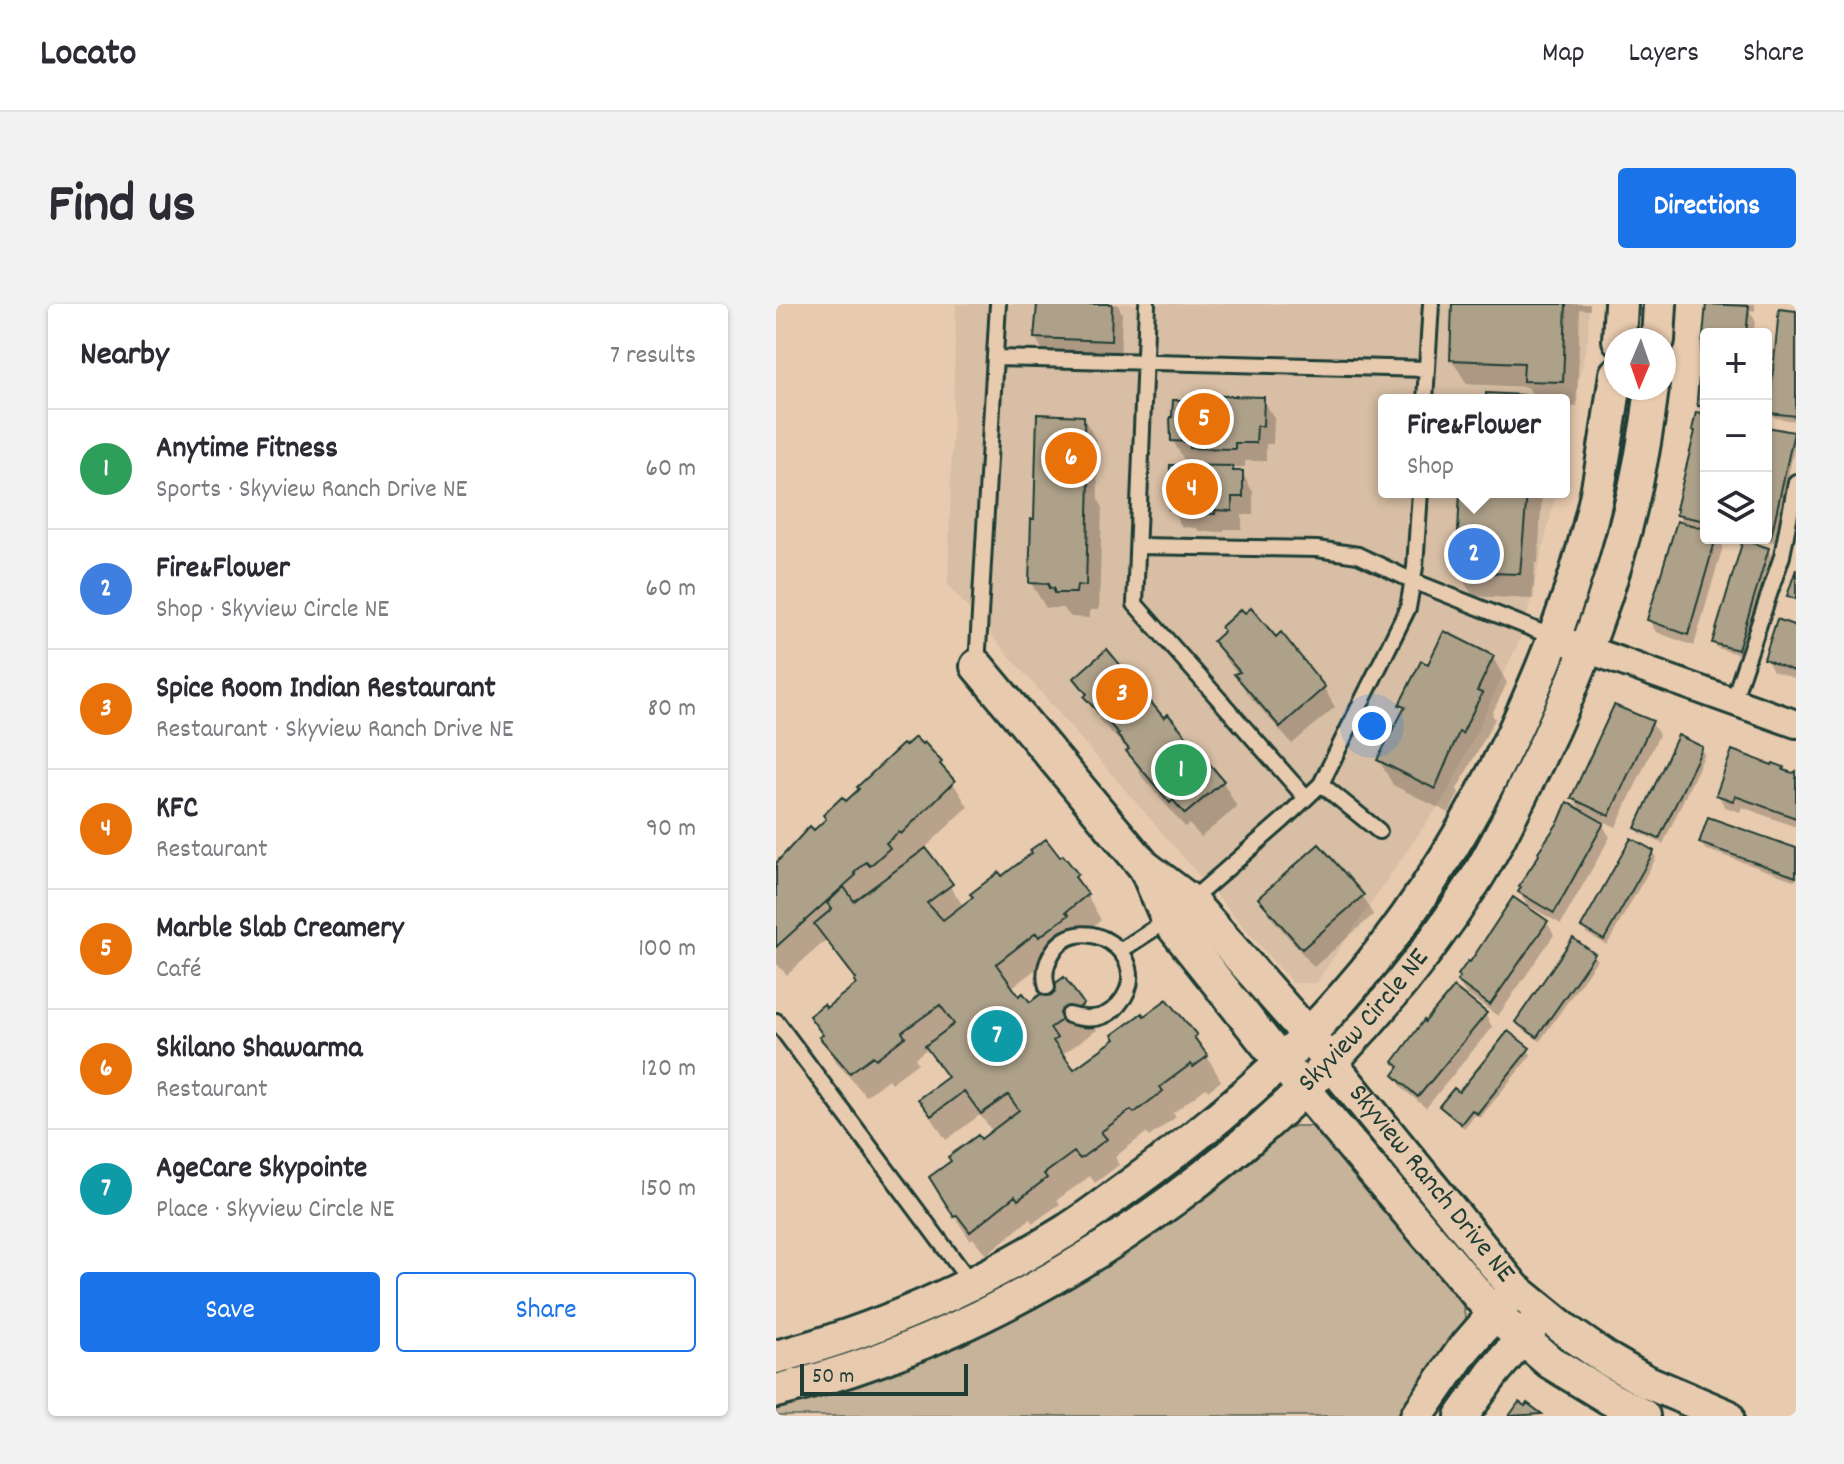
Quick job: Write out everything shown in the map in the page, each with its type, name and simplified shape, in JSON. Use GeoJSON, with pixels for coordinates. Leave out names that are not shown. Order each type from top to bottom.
{"type":"FeatureCollection","features":[{"type":"Feature","properties":{"kind":"street"},"geometry":{"type":"LineString","coordinates":[[1620,328],[1621,304]]}},
{"type":"Feature","properties":{"kind":"street"},"geometry":{"type":"LineString","coordinates":[[1659,328],[1660,304]]}},
{"type":"Feature","properties":{"kind":"street","name":"Skyview Circle NE"},"geometry":{"type":"LineString","coordinates":[[776,1357],[806,1350],[887,1321],[971,1283],[1067,1231],[1183,1147],[1281,1062],[1345,995],[1390,940],[1447,857],[1523,713],[1553,637],[1595,504],[1612,400]]}},
{"type":"Feature","properties":{"kind":"street","name":"Skyview Circle NE"},"geometry":{"type":"LineString","coordinates":[[776,1391],[900,1351],[995,1308],[1087,1259],[1206,1175],[1303,1089],[1369,1021],[1418,962],[1477,878],[1557,722],[1610,585],[1631,510],[1651,400]]}},
{"type":"Feature","properties":{"kind":"street"},"geometry":{"type":"LineString","coordinates":[[1553,637],[1796,724]]}},
{"type":"Feature","properties":{"kind":"street","name":"Skyview Ranch Drive NE"},"geometry":{"type":"LineString","coordinates":[[977,666],[1179,910],[1281,1062],[1494,1314],[1550,1362],[1643,1416]]}},
{"type":"Feature","properties":{"kind":"street","name":"Skyview Ranch Drive NE"},"geometry":{"type":"LineString","coordinates":[[1179,910],[1308,1035],[1515,1289],[1568,1332],[1645,1381],[1727,1416]]}},
{"type":"Feature","properties":{"kind":"street"},"geometry":{"type":"LineString","coordinates":[[1417,1416],[1463,1350],[1515,1289]]}},
{"type":"Feature","properties":{"kind":"street"},"geometry":{"type":"LineString","coordinates":[[1462,1416],[1544,1313]]}},
{"type":"Feature","properties":{"kind":"lane"},"geometry":{"type":"LineString","coordinates":[[977,666],[998,304]]}},
{"type":"Feature","properties":{"kind":"lane"},"geometry":{"type":"LineString","coordinates":[[1147,304],[1135,604],[1306,798]]}},
{"type":"Feature","properties":{"kind":"lane"},"geometry":{"type":"LineString","coordinates":[[1425,394],[1431,304]]}},
{"type":"Feature","properties":{"kind":"lane"},"geometry":{"type":"LineString","coordinates":[[995,358],[1427,369]]}},
{"type":"Feature","properties":{"kind":"lane"},"geometry":{"type":"LineString","coordinates":[[1733,701],[1789,558],[1796,482]]}},
{"type":"Feature","properties":{"kind":"lane"},"geometry":{"type":"LineString","coordinates":[[1120,951],[1179,910],[1321,784],[1408,608],[1420,498]]}},
{"type":"Feature","properties":{"kind":"lane"},"geometry":{"type":"LineString","coordinates":[[1138,546],[1317,549],[1358,555],[1413,581],[1553,637]]}},
{"type":"Feature","properties":{"kind":"lane"},"geometry":{"type":"LineString","coordinates":[[1321,784],[1379,831]]}},
{"type":"Feature","properties":{"kind":"lane"},"geometry":{"type":"LineString","coordinates":[[1047,987],[1046,966],[1052,952],[1063,942],[1090,934],[1105,938],[1120,951],[1129,970],[1129,983],[1118,1007],[1094,1019],[1069,1015]]}},
{"type":"Feature","properties":{"kind":"lane"},"geometry":{"type":"LineString","coordinates":[[776,1021],[971,1283]]}},
{"type":"Feature","properties":{"kind":"shaded area"},"geometry":{"type":"Polygon","coordinates":[[[956,304],[1589,304],[1588,337],[1570,423],[1570,394],[1378,394],[1378,498],[1555,498],[1523,633],[1449,790],[1316,983],[1292,983],[948,585],[956,304]]]}},
{"type":"Feature","properties":{"kind":"shaded area"},"geometry":{"type":"Polygon","coordinates":[[[1294,1126],[1313,1126],[1331,1142],[1462,1301],[1466,1321],[1462,1335],[1402,1416],[776,1416],[776,1407],[875,1377],[984,1331],[1038,1304],[1140,1242],[1235,1171],[1279,1132],[1294,1126]]]}},
{"type":"Feature","properties":{"kind":"building"},"geometry":{"type":"Polygon","coordinates":[[[1035,304],[1112,304],[1111,341],[1034,338],[1035,304]]]}},
{"type":"Feature","properties":{"kind":"building"},"geometry":{"type":"Polygon","coordinates":[[[1452,304],[1566,304],[1563,382],[1523,381],[1524,363],[1450,360],[1452,304]]]}},
{"type":"Feature","properties":{"kind":"building"},"geometry":{"type":"Polygon","coordinates":[[[1706,304],[1749,306],[1747,328],[1704,328],[1706,304]]]}},
{"type":"Feature","properties":{"kind":"building"},"geometry":{"type":"Polygon","coordinates":[[[1779,309],[1796,311],[1796,416],[1772,413],[1779,309]]]}},
{"type":"Feature","properties":{"kind":"building"},"geometry":{"type":"Polygon","coordinates":[[[1700,368],[1700,406],[1697,400],[1700,368]]]}},
{"type":"Feature","properties":{"kind":"building"},"geometry":{"type":"Polygon","coordinates":[[[1192,395],[1264,397],[1263,426],[1257,426],[1256,443],[1235,443],[1235,449],[1190,448],[1190,442],[1171,441],[1173,400],[1192,400],[1192,395]]]}},
{"type":"Feature","properties":{"kind":"building"},"geometry":{"type":"Polygon","coordinates":[[[1696,412],[1700,413],[1700,520],[1676,515],[1695,431],[1692,430],[1696,412]]]}},
{"type":"Feature","properties":{"kind":"building"},"geometry":{"type":"Polygon","coordinates":[[[1037,414],[1084,416],[1085,479],[1089,479],[1086,586],[1077,585],[1076,593],[1054,593],[1054,588],[1049,588],[1049,584],[1029,583],[1037,414]]]}},
{"type":"Feature","properties":{"kind":"building"},"geometry":{"type":"Polygon","coordinates":[[[1772,428],[1794,432],[1772,532],[1772,428]]]}},
{"type":"Feature","properties":{"kind":"building"},"geometry":{"type":"Polygon","coordinates":[[[1170,465],[1233,466],[1233,471],[1243,471],[1243,497],[1232,497],[1232,511],[1215,510],[1215,514],[1169,509],[1170,465]]]}},
{"type":"Feature","properties":{"kind":"building"},"geometry":{"type":"Polygon","coordinates":[[[1460,498],[1526,498],[1520,574],[1456,572],[1460,498]]]}},
{"type":"Feature","properties":{"kind":"building"},"geometry":{"type":"Polygon","coordinates":[[[1677,521],[1700,527],[1700,544],[1714,544],[1688,635],[1647,620],[1677,521]]]}},
{"type":"Feature","properties":{"kind":"building"},"geometry":{"type":"Polygon","coordinates":[[[1742,544],[1769,548],[1738,650],[1712,643],[1742,544]]]}},
{"type":"Feature","properties":{"kind":"building"},"geometry":{"type":"Polygon","coordinates":[[[1796,569],[1796,599],[1787,596],[1796,569]]]}},
{"type":"Feature","properties":{"kind":"building"},"geometry":{"type":"Polygon","coordinates":[[[1251,608],[1276,637],[1281,632],[1325,687],[1280,727],[1234,674],[1240,672],[1213,641],[1224,631],[1221,627],[1241,609],[1245,613],[1251,608]]]}},
{"type":"Feature","properties":{"kind":"building"},"geometry":{"type":"Polygon","coordinates":[[[1777,619],[1796,626],[1796,672],[1764,659],[1777,619]]]}},
{"type":"Feature","properties":{"kind":"building"},"geometry":{"type":"Polygon","coordinates":[[[1444,631],[1494,656],[1477,691],[1482,693],[1462,734],[1459,732],[1435,789],[1377,760],[1405,707],[1399,705],[1421,661],[1428,664],[1444,631]]]}},
{"type":"Feature","properties":{"kind":"building"},"geometry":{"type":"Polygon","coordinates":[[[1107,649],[1164,718],[1168,714],[1224,781],[1185,814],[1173,800],[1170,803],[1126,751],[1129,749],[1119,734],[1084,697],[1087,694],[1074,678],[1107,649]]]}},
{"type":"Feature","properties":{"kind":"building"},"geometry":{"type":"Polygon","coordinates":[[[1614,705],[1653,721],[1609,816],[1571,798],[1614,705]]]}},
{"type":"Feature","properties":{"kind":"building"},"geometry":{"type":"Polygon","coordinates":[[[1678,735],[1703,747],[1659,839],[1635,828],[1678,735]]]}},
{"type":"Feature","properties":{"kind":"building"},"geometry":{"type":"Polygon","coordinates":[[[915,737],[922,744],[924,742],[955,781],[901,834],[899,832],[886,843],[890,848],[870,866],[866,862],[854,873],[856,875],[776,947],[776,863],[810,826],[814,830],[826,819],[823,815],[842,797],[846,801],[903,744],[905,746],[915,737]]]}},
{"type":"Feature","properties":{"kind":"building"},"geometry":{"type":"Polygon","coordinates":[[[1732,750],[1784,767],[1783,770],[1796,771],[1796,818],[1735,796],[1733,801],[1716,795],[1732,750]]]}},
{"type":"Feature","properties":{"kind":"building"},"geometry":{"type":"Polygon","coordinates":[[[1567,802],[1604,823],[1554,913],[1518,892],[1567,802]]]}},
{"type":"Feature","properties":{"kind":"building"},"geometry":{"type":"Polygon","coordinates":[[[1708,817],[1796,848],[1796,877],[1699,843],[1708,817]]]}},
{"type":"Feature","properties":{"kind":"building"},"geometry":{"type":"Polygon","coordinates":[[[1631,838],[1654,851],[1604,940],[1581,927],[1631,838]]]}},
{"type":"Feature","properties":{"kind":"building"},"geometry":{"type":"Polygon","coordinates":[[[1046,839],[1078,874],[1075,877],[1088,894],[1066,912],[1069,915],[1039,937],[1036,933],[996,964],[1019,996],[1023,993],[1030,1002],[1064,977],[1084,1004],[1050,1028],[1057,1038],[1053,1041],[1074,1069],[1115,1039],[1112,1035],[1167,999],[1197,1035],[1194,1037],[1208,1056],[1193,1067],[1191,1064],[1160,1087],[1163,1091],[1134,1113],[1131,1110],[1101,1132],[1107,1139],[1080,1159],[1074,1152],[1044,1174],[1047,1178],[1018,1200],[1015,1196],[970,1232],[957,1215],[954,1217],[929,1177],[951,1161],[948,1157],[978,1135],[981,1139],[1019,1110],[1008,1095],[981,1114],[964,1091],[931,1116],[918,1099],[948,1077],[925,1046],[954,1024],[940,1005],[902,1032],[905,1037],[876,1059],[873,1056],[850,1073],[819,1037],[823,1035],[809,1016],[824,1004],[826,1008],[856,984],[856,979],[814,924],[832,909],[827,903],[844,887],[854,901],[926,848],[953,884],[927,903],[943,920],[973,897],[970,894],[999,872],[1002,876],[1046,839]]]}},
{"type":"Feature","properties":{"kind":"building"},"geometry":{"type":"Polygon","coordinates":[[[1319,844],[1364,895],[1302,949],[1258,898],[1319,844]]]}},
{"type":"Feature","properties":{"kind":"building"},"geometry":{"type":"Polygon","coordinates":[[[1513,897],[1548,921],[1490,1005],[1457,981],[1458,975],[1513,897]]]}},
{"type":"Feature","properties":{"kind":"building"},"geometry":{"type":"Polygon","coordinates":[[[1573,938],[1595,954],[1537,1037],[1515,1022],[1573,938]]]}},
{"type":"Feature","properties":{"kind":"building"},"geometry":{"type":"Polygon","coordinates":[[[1454,987],[1487,1013],[1418,1097],[1393,1075],[1399,1067],[1393,1062],[1424,1020],[1454,987]]]}},
{"type":"Feature","properties":{"kind":"building"},"geometry":{"type":"Polygon","coordinates":[[[1508,1031],[1530,1048],[1477,1114],[1472,1110],[1461,1124],[1439,1106],[1454,1088],[1459,1092],[1508,1031]]]}},
{"type":"Feature","properties":{"kind":"building"},"geometry":{"type":"Polygon","coordinates":[[[1519,1402],[1525,1406],[1527,1403],[1542,1414],[1509,1416],[1519,1402]]]}},
{"type":"Feature","properties":{"kind":"place","name":"Marble Slab Creamery"},"geometry":{"type":"Point","coordinates":[1204,419]}},
{"type":"Feature","properties":{"kind":"place","name":"Skilano Shawarma"},"geometry":{"type":"Point","coordinates":[1071,458]}},
{"type":"Feature","properties":{"kind":"place","name":"KFC"},"geometry":{"type":"Point","coordinates":[1192,489]}},
{"type":"Feature","properties":{"kind":"place","name":"Fire&Flower"},"geometry":{"type":"Point","coordinates":[1474,554]}},
{"type":"Feature","properties":{"kind":"place","name":"Spice Room Indian Restaurant"},"geometry":{"type":"Point","coordinates":[1122,694]}},
{"type":"Feature","properties":{"kind":"place","name":"Anytime Fitness"},"geometry":{"type":"Point","coordinates":[1181,770]}},
{"type":"Feature","properties":{"kind":"place","name":"AgeCare Skypointe"},"geometry":{"type":"Point","coordinates":[997,1036]}}]}
